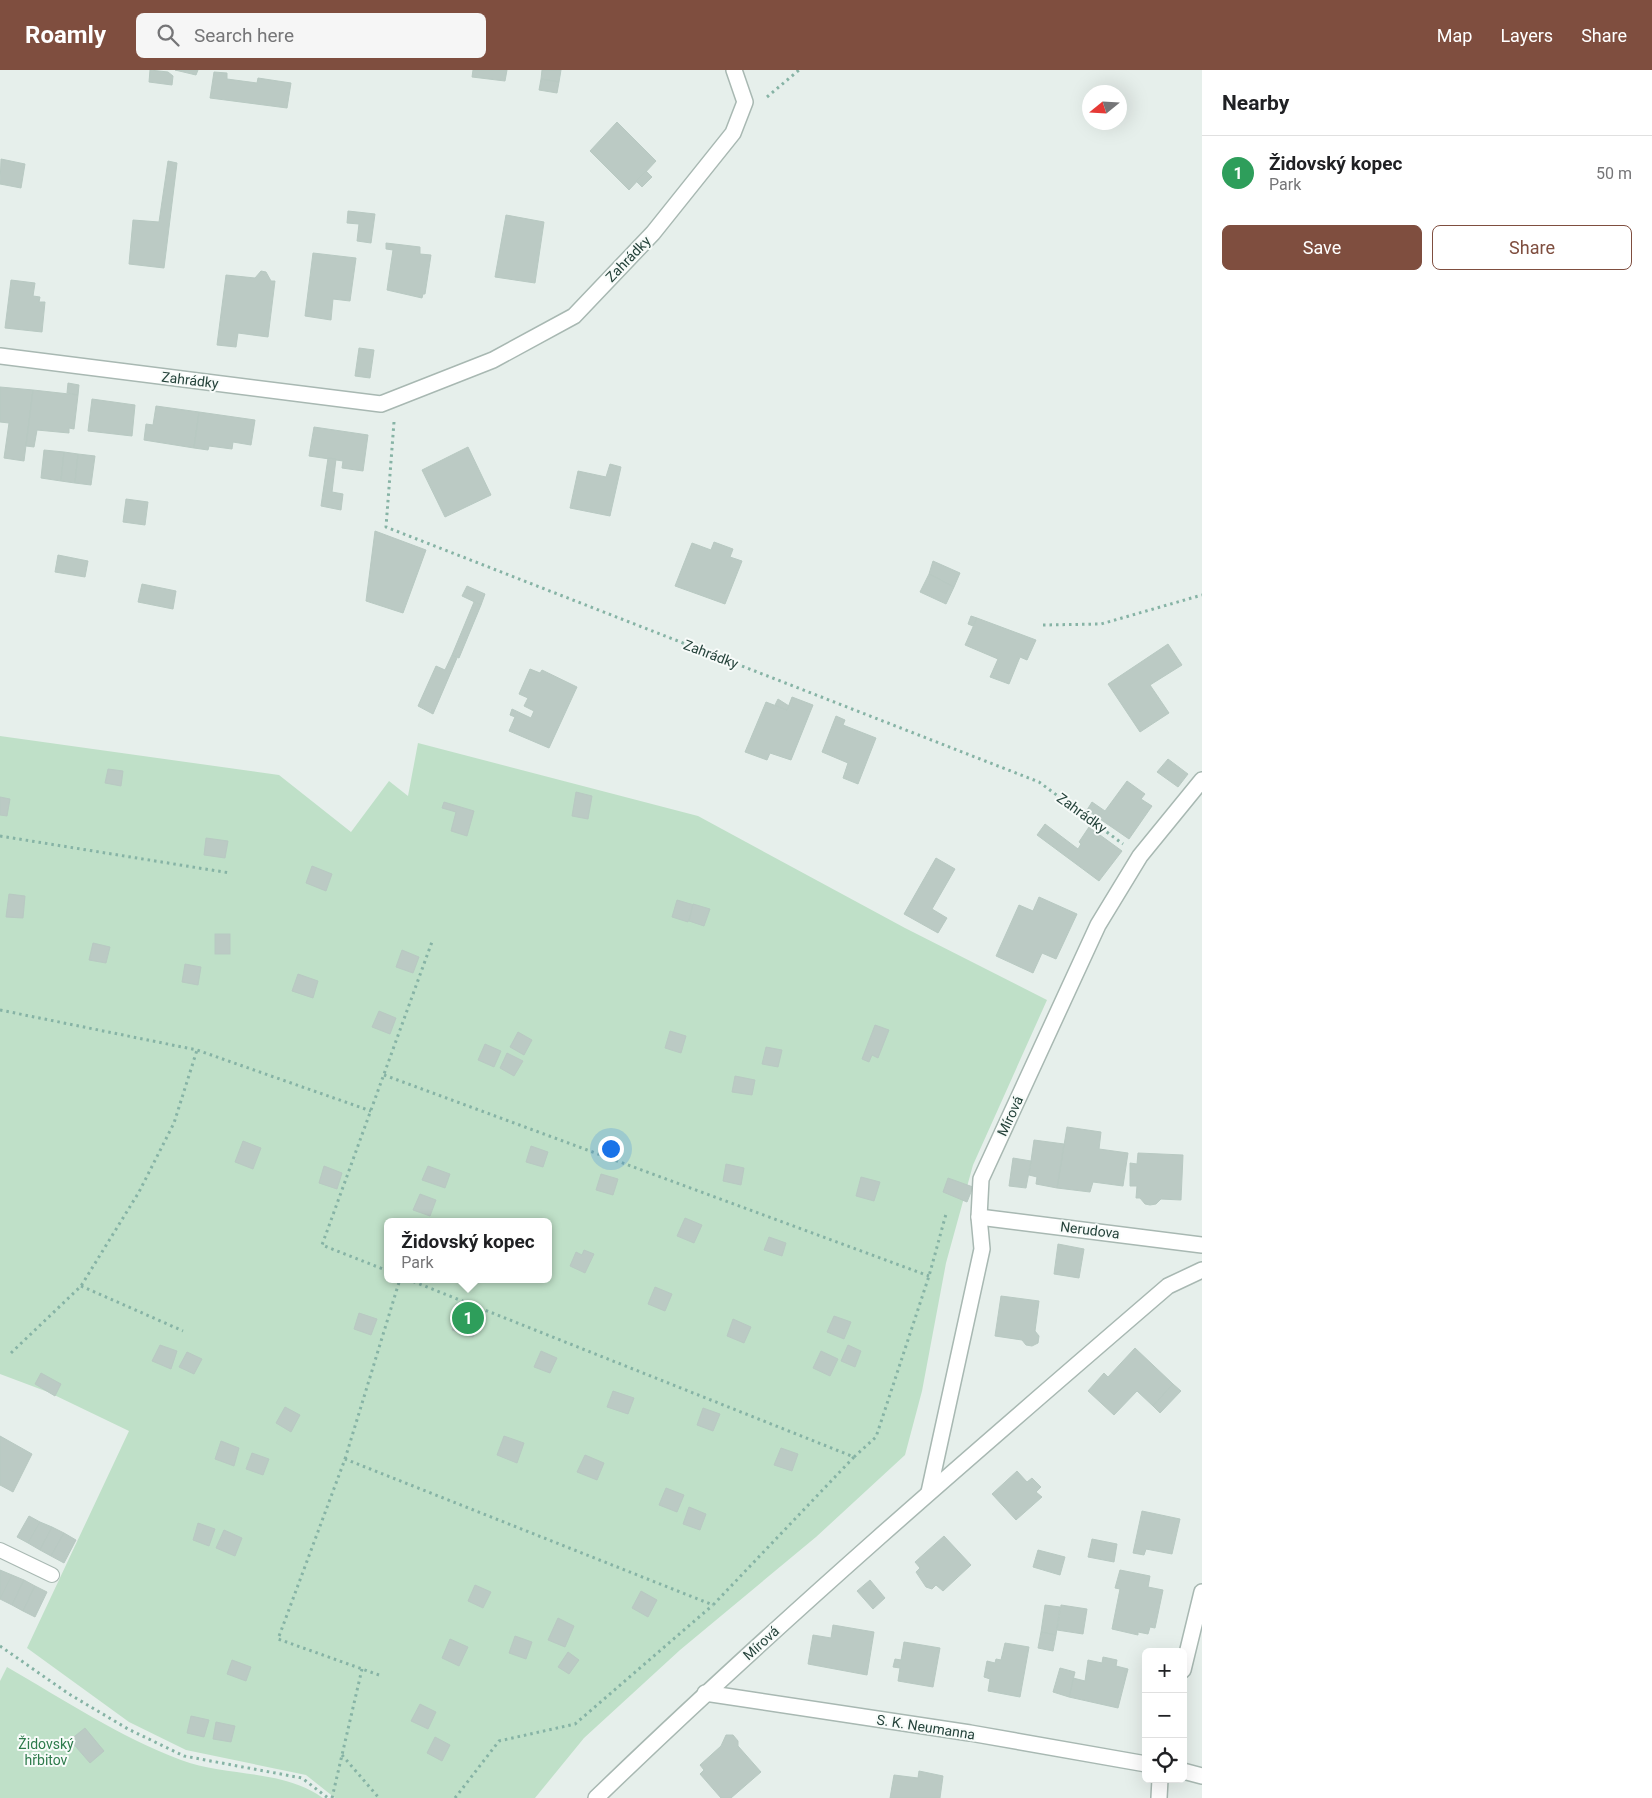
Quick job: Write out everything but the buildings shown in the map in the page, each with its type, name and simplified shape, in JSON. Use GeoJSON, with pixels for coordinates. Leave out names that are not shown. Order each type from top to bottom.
{"type":"FeatureCollection","features":[{"type":"Feature","properties":{"kind":"street","name":"Zahrádky"},"geometry":{"type":"LineString","coordinates":[[0,356],[381,404],[493,360],[574,316],[653,233],[733,133],[745,102],[734,70]]}},
{"type":"Feature","properties":{"kind":"street","name":"Mírová"},"geometry":{"type":"LineString","coordinates":[[929,1492],[982,1248],[979,1217],[982,1179],[1098,925],[1140,856],[1202,780]]}},
{"type":"Feature","properties":{"kind":"street","name":"Nerudova"},"geometry":{"type":"LineString","coordinates":[[979,1217],[1202,1245]]}},
{"type":"Feature","properties":{"kind":"street","name":"Mírová"},"geometry":{"type":"LineString","coordinates":[[596,1798],[705,1693],[929,1492],[1168,1286],[1202,1270]]}},
{"type":"Feature","properties":{"kind":"street"},"geometry":{"type":"LineString","coordinates":[[1187,1654],[1202,1592]]}},
{"type":"Feature","properties":{"kind":"street","name":"S. K. Neumanna"},"geometry":{"type":"LineString","coordinates":[[705,1693],[970,1733],[1142,1763]]}},
{"type":"Feature","properties":{"kind":"street"},"geometry":{"type":"LineString","coordinates":[[1187,1773],[1202,1776]]}},
{"type":"Feature","properties":{"kind":"street"},"geometry":{"type":"LineString","coordinates":[[1159,1798],[1160,1783]]}},
{"type":"Feature","properties":{"kind":"lane"},"geometry":{"type":"LineString","coordinates":[[0,1550],[52,1575]]}},
{"type":"Feature","properties":{"kind":"path","name":"Zahrádky"},"geometry":{"type":"LineString","coordinates":[[381,404],[395,418],[386,527],[1039,782],[1140,856]]}},
{"type":"Feature","properties":{"kind":"path"},"geometry":{"type":"LineString","coordinates":[[1043,625],[1101,624],[1202,595]]}},
{"type":"Feature","properties":{"kind":"path"},"geometry":{"type":"LineString","coordinates":[[0,836],[230,873]]}},
{"type":"Feature","properties":{"kind":"path"},"geometry":{"type":"LineString","coordinates":[[384,1269],[322,1245],[433,938]]}},
{"type":"Feature","properties":{"kind":"path"},"geometry":{"type":"LineString","coordinates":[[0,1010],[198,1050],[371,1112]]}},
{"type":"Feature","properties":{"kind":"path"},"geometry":{"type":"LineString","coordinates":[[11,1354],[81,1286],[139,1192],[174,1123],[198,1050]]}},
{"type":"Feature","properties":{"kind":"path"},"geometry":{"type":"LineString","coordinates":[[384,1075],[930,1276]]}},
{"type":"Feature","properties":{"kind":"path"},"geometry":{"type":"LineString","coordinates":[[455,1798],[499,1741],[575,1724],[713,1606],[876,1436],[930,1276],[946,1214]]}},
{"type":"Feature","properties":{"kind":"path"},"geometry":{"type":"LineString","coordinates":[[379,1674],[278,1639],[345,1459],[399,1283]]}},
{"type":"Feature","properties":{"kind":"path"},"geometry":{"type":"LineString","coordinates":[[417,1283],[854,1457]]}},
{"type":"Feature","properties":{"kind":"path"},"geometry":{"type":"LineString","coordinates":[[81,1286],[183,1331]]}},
{"type":"Feature","properties":{"kind":"path"},"geometry":{"type":"LineString","coordinates":[[345,1459],[713,1606]]}},
{"type":"Feature","properties":{"kind":"path"},"geometry":{"type":"LineString","coordinates":[[0,1646],[69,1694],[128,1728],[184,1756],[302,1778],[328,1798]]}},
{"type":"Feature","properties":{"kind":"path"},"geometry":{"type":"LineString","coordinates":[[332,1798],[362,1669]]}},
{"type":"Feature","properties":{"kind":"path"},"geometry":{"type":"LineString","coordinates":[[342,1755],[379,1798]]}},
{"type":"Feature","properties":{"kind":"green space"},"geometry":{"type":"Polygon","coordinates":[[[0,736],[279,775],[351,832],[389,781],[408,796],[418,743],[698,816],[905,928],[1047,1000],[973,1165],[946,1263],[922,1391],[905,1455],[816,1537],[680,1650],[584,1738],[535,1798],[335,1798],[306,1775],[186,1750],[129,1722],[27,1648],[129,1431],[48,1392],[0,1374],[0,736]]]}},
{"type":"Feature","properties":{"kind":"green space","name":"Židovský hřbitov"},"geometry":{"type":"Polygon","coordinates":[[[7,1667],[92,1717],[158,1751],[198,1765],[290,1782],[323,1798],[0,1798],[0,1681],[7,1667]]]}},
{"type":"Feature","properties":{"kind":"place","name":"Židovský kopec"},"geometry":{"type":"Point","coordinates":[468,1318]}}]}
